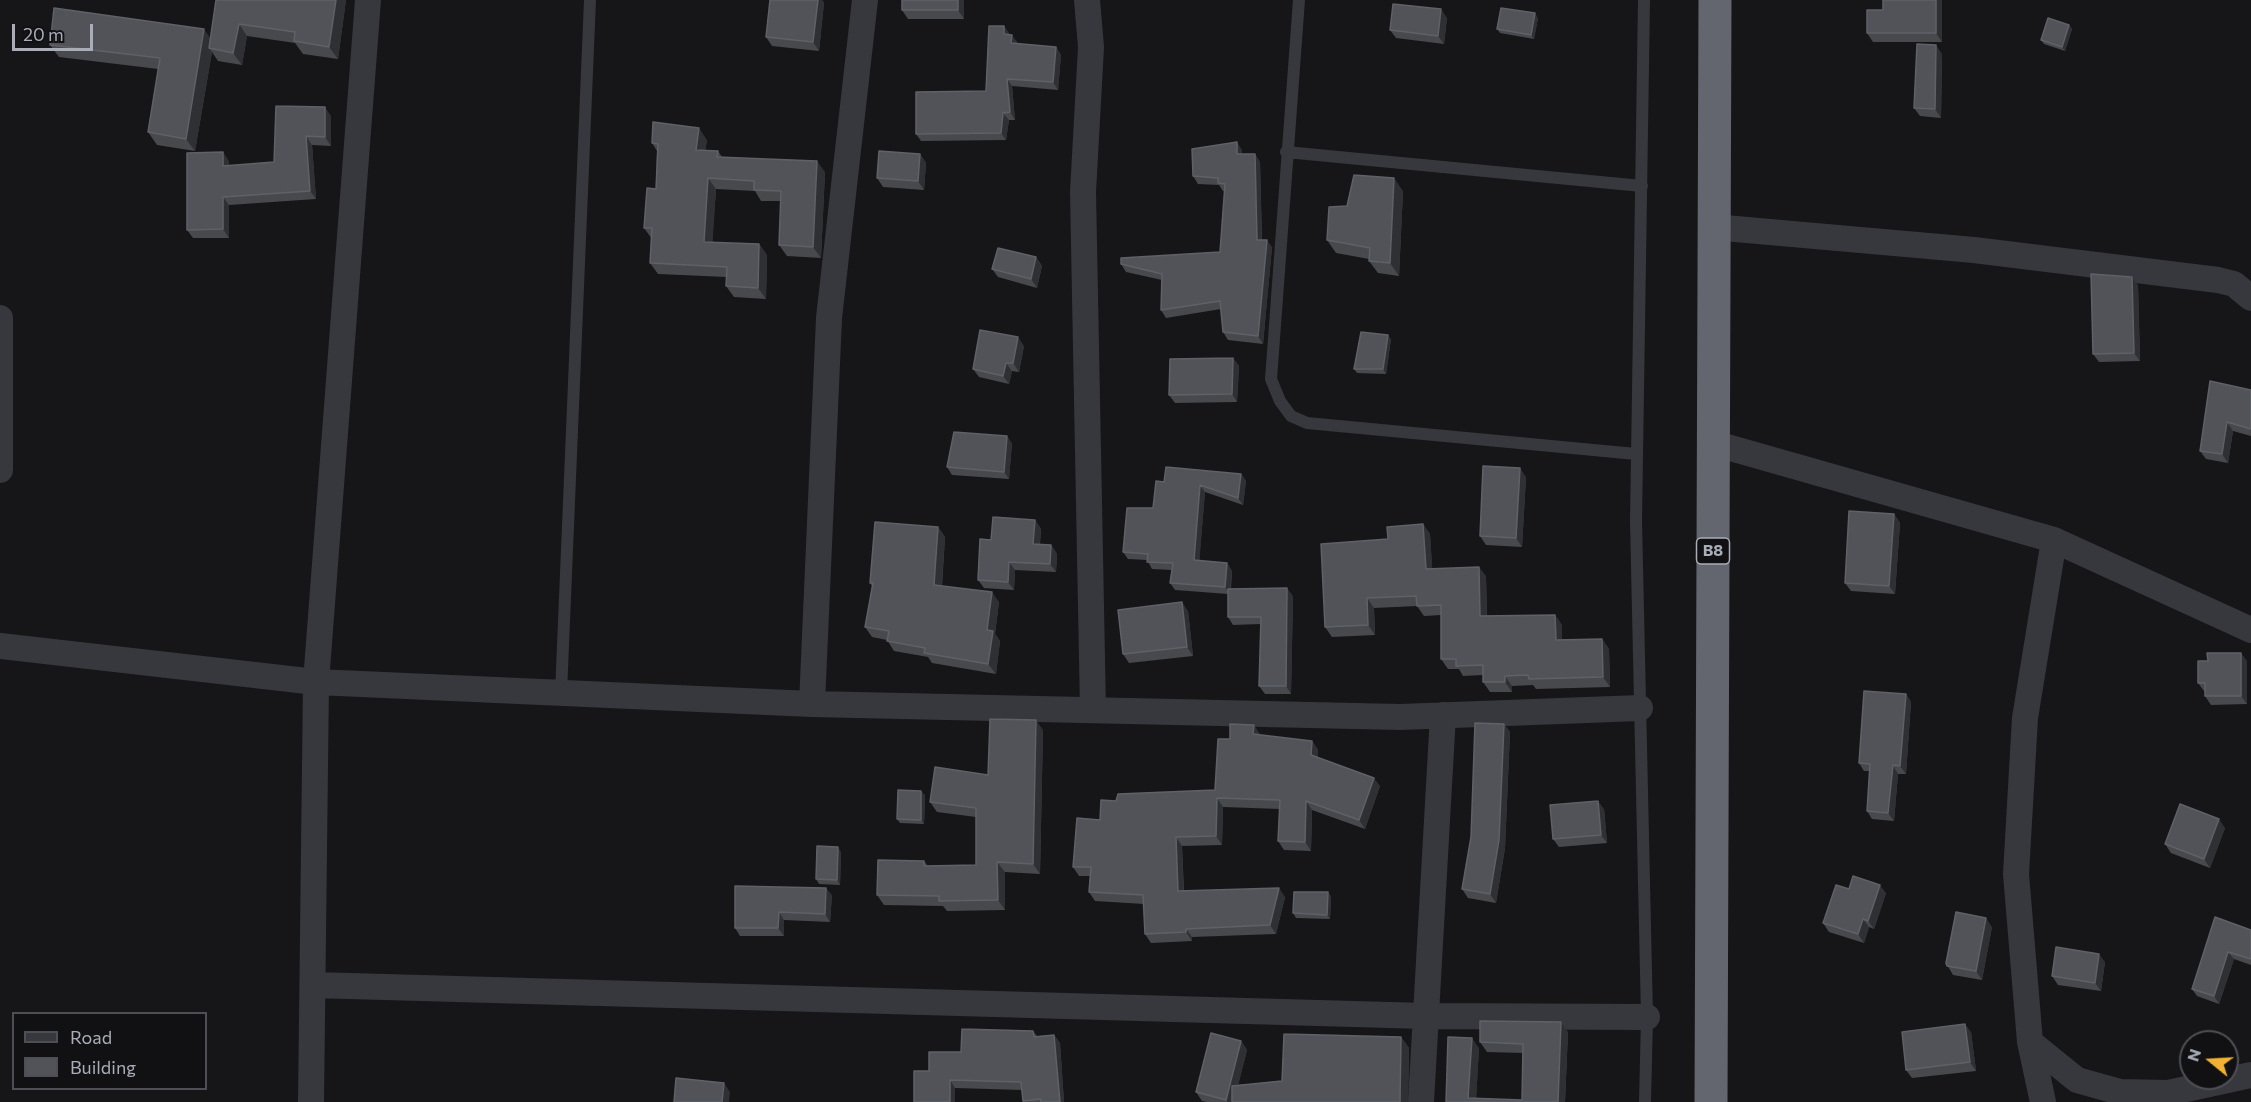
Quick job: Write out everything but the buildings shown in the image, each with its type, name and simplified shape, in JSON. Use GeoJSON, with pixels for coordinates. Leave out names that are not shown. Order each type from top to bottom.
{"type":"FeatureCollection","features":[{"type":"Feature","properties":{"kind":"highway","name":"B8"},"geometry":{"type":"LineString","coordinates":[[1711,1102],[1715,0]]}},
{"type":"Feature","properties":{"kind":"street"},"geometry":{"type":"LineString","coordinates":[[311,1102],[316,681],[368,0]]}},
{"type":"Feature","properties":{"kind":"street"},"geometry":{"type":"LineString","coordinates":[[812,704],[829,318],[865,0]]}},
{"type":"Feature","properties":{"kind":"street"},"geometry":{"type":"LineString","coordinates":[[1087,0],[1091,47],[1083,192],[1093,710]]}},
{"type":"Feature","properties":{"kind":"street"},"geometry":{"type":"LineString","coordinates":[[1713,227],[1974,250],[2218,280],[2234,284],[2251,298]]}},
{"type":"Feature","properties":{"kind":"street"},"geometry":{"type":"LineString","coordinates":[[0,318],[0,470]]}},
{"type":"Feature","properties":{"kind":"street"},"geometry":{"type":"LineString","coordinates":[[1713,442],[2054,540],[2251,630]]}},
{"type":"Feature","properties":{"kind":"street"},"geometry":{"type":"LineString","coordinates":[[2043,1102],[2030,1042],[2016,874],[2025,718],[2054,540]]}},
{"type":"Feature","properties":{"kind":"street"},"geometry":{"type":"LineString","coordinates":[[0,645],[316,681],[812,704],[1400,717],[1640,708]]}},
{"type":"Feature","properties":{"kind":"street"},"geometry":{"type":"LineString","coordinates":[[1421,1102],[1443,715]]}},
{"type":"Feature","properties":{"kind":"street"},"geometry":{"type":"LineString","coordinates":[[313,985],[1426,1016],[1647,1017]]}},
{"type":"Feature","properties":{"kind":"street"},"geometry":{"type":"LineString","coordinates":[[2030,1042],[2078,1080],[2120,1092],[2168,1093],[2251,1075]]}},
{"type":"Feature","properties":{"kind":"lane"},"geometry":{"type":"LineString","coordinates":[[561,693],[590,0]]}},
{"type":"Feature","properties":{"kind":"lane"},"geometry":{"type":"LineString","coordinates":[[1299,0],[1271,379],[1280,401],[1291,416],[1307,423],[1636,454]]}},
{"type":"Feature","properties":{"kind":"lane"},"geometry":{"type":"LineString","coordinates":[[1644,0],[1636,454],[1647,1017],[1645,1102]]}},
{"type":"Feature","properties":{"kind":"lane"},"geometry":{"type":"LineString","coordinates":[[1286,152],[1642,186]]}}]}
